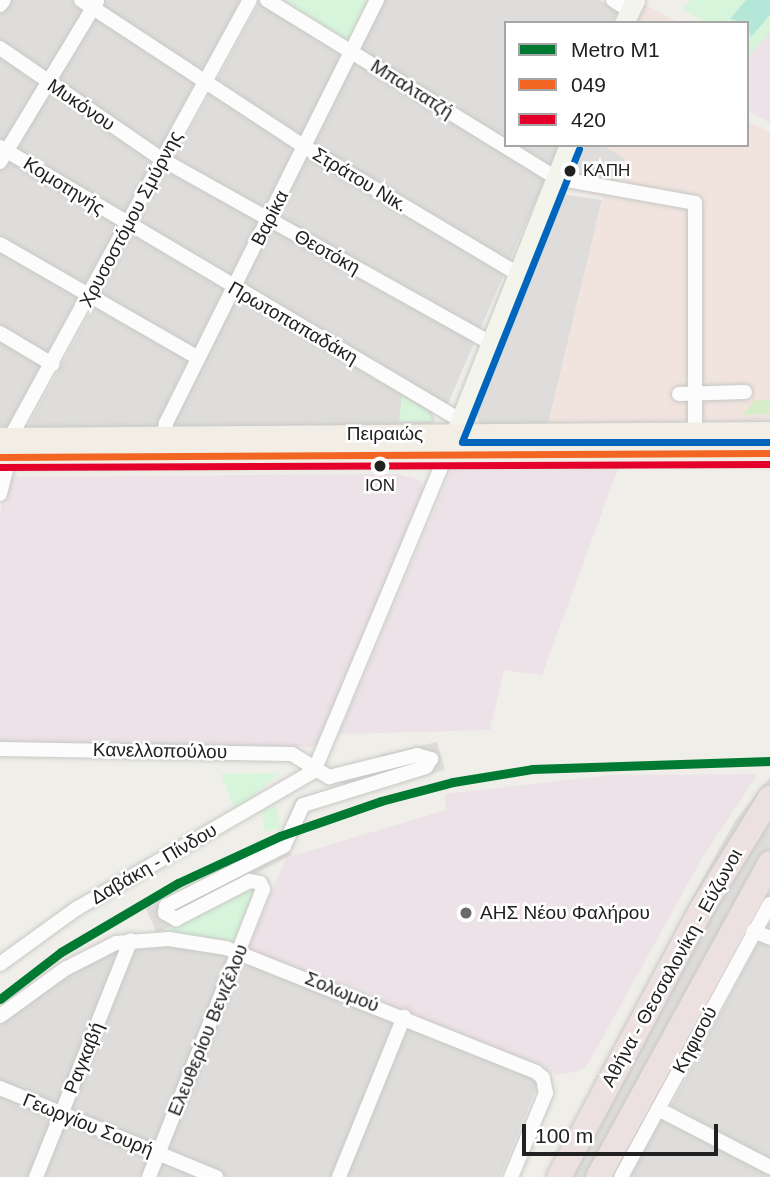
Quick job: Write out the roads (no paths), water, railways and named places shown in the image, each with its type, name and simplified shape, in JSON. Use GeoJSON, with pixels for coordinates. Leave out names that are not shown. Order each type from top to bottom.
{"type":"FeatureCollection","features":[{"type":"Feature","properties":{"kind":"highway","name":"Αθήνα - Θεσσαλονίκη - Εύζωνοι"},"geometry":{"type":"LineString","coordinates":[[558,1177],[701,910],[770,798]]}},
{"type":"Feature","properties":{"kind":"highway","name":"Αθήνα - Θεσσαλονίκη - Εύζωνοι"},"geometry":{"type":"LineString","coordinates":[[598,1177],[770,863]]}},
{"type":"Feature","properties":{"kind":"main road"},"geometry":{"type":"LineString","coordinates":[[454,436],[568,147]]}},
{"type":"Feature","properties":{"kind":"main road","name":"Πειραιώς"},"geometry":{"type":"LineString","coordinates":[[5,447],[454,436],[770,432]]}},
{"type":"Feature","properties":{"kind":"main road","name":"Πειραιώς"},"geometry":{"type":"LineString","coordinates":[[5,447],[164,437],[454,436],[770,453]]}},
{"type":"Feature","properties":{"kind":"street"},"geometry":{"type":"LineString","coordinates":[[0,5],[4,0]]}},
{"type":"Feature","properties":{"kind":"street","name":"Χρυσοστόμου Σμύρνης"},"geometry":{"type":"LineString","coordinates":[[0,494],[5,447],[250,0]]}},
{"type":"Feature","properties":{"kind":"street","name":"Μπαλτατζή"},"geometry":{"type":"LineString","coordinates":[[267,0],[504,146]]}},
{"type":"Feature","properties":{"kind":"street","name":"Βαρίκα"},"geometry":{"type":"LineString","coordinates":[[164,437],[166,423],[377,0]]}},
{"type":"Feature","properties":{"kind":"street"},"geometry":{"type":"LineString","coordinates":[[2,153],[47,82],[90,3]]}},
{"type":"Feature","properties":{"kind":"street","name":"Στράτου Νικ."},"geometry":{"type":"LineString","coordinates":[[90,3],[305,147],[518,274]]}},
{"type":"Feature","properties":{"kind":"street","name":"Μυκόνου"},"geometry":{"type":"LineString","coordinates":[[0,48],[163,160]]}},
{"type":"Feature","properties":{"kind":"street","name":"Μπαλτατζή"},"geometry":{"type":"LineString","coordinates":[[506,147],[556,178]]}},
{"type":"Feature","properties":{"kind":"street","name":"Κομοτηνής"},"geometry":{"type":"LineString","coordinates":[[2,153],[127,225]]}},
{"type":"Feature","properties":{"kind":"street","name":"Θεοτόκη"},"geometry":{"type":"LineString","coordinates":[[163,160],[490,343]]}},
{"type":"Feature","properties":{"kind":"street"},"geometry":{"type":"LineString","coordinates":[[556,178],[695,203],[695,432]]}},
{"type":"Feature","properties":{"kind":"street","name":"Πρωτοπαπαδάκη"},"geometry":{"type":"LineString","coordinates":[[127,225],[234,288],[454,436]]}},
{"type":"Feature","properties":{"kind":"street"},"geometry":{"type":"LineString","coordinates":[[0,244],[198,358]]}},
{"type":"Feature","properties":{"kind":"street"},"geometry":{"type":"LineString","coordinates":[[0,333],[52,364]]}},
{"type":"Feature","properties":{"kind":"street"},"geometry":{"type":"LineString","coordinates":[[680,394],[745,393]]}},
{"type":"Feature","properties":{"kind":"street"},"geometry":{"type":"LineString","coordinates":[[314,771],[454,436]]}},
{"type":"Feature","properties":{"kind":"street","name":"Κανελλοπούλου"},"geometry":{"type":"LineString","coordinates":[[0,749],[292,754],[314,771]]}},
{"type":"Feature","properties":{"kind":"street","name":"Ελευθερίου Βενιζέλου"},"geometry":{"type":"LineString","coordinates":[[149,1177],[263,892],[260,883],[243,884],[176,919],[165,913],[167,904],[284,846],[303,805],[426,767],[431,760],[417,755],[329,777],[314,771]]}},
{"type":"Feature","properties":{"kind":"street","name":"Δαβάκη - Πίνδου"},"geometry":{"type":"LineString","coordinates":[[0,964],[76,909],[314,771]]}},
{"type":"Feature","properties":{"kind":"street","name":"Κηφισού"},"geometry":{"type":"LineString","coordinates":[[621,1177],[770,904]]}},
{"type":"Feature","properties":{"kind":"street"},"geometry":{"type":"LineString","coordinates":[[753,931],[770,938]]}},
{"type":"Feature","properties":{"kind":"street","name":"Σολωμού"},"geometry":{"type":"LineString","coordinates":[[0,1016],[90,954],[131,940],[180,940],[240,953],[404,1017],[543,1078],[545,1093],[511,1177]]}},
{"type":"Feature","properties":{"kind":"street","name":"Ραγκαβή"},"geometry":{"type":"LineString","coordinates":[[36,1177],[131,940]]}},
{"type":"Feature","properties":{"kind":"street"},"geometry":{"type":"LineString","coordinates":[[339,1177],[404,1017]]}},
{"type":"Feature","properties":{"kind":"street","name":"Γεωργίου Σουρή"},"geometry":{"type":"LineString","coordinates":[[0,1088],[216,1177]]}},
{"type":"Feature","properties":{"kind":"street"},"geometry":{"type":"LineString","coordinates":[[658,1110],[770,1167]]}},
{"type":"Feature","properties":{"kind":"metro line","name":"Μ1"},"geometry":{"type":"LineString","coordinates":[[0,999],[61,952],[178,883],[280,836],[381,801],[453,782],[532,769],[770,761]]}},
{"type":"Feature","properties":{"kind":"place","name":"ΚΑΠΗ"},"geometry":{"type":"Point","coordinates":[570,171]}},
{"type":"Feature","properties":{"kind":"place","name":"ΙΟΝ"},"geometry":{"type":"Point","coordinates":[380,466]}},
{"type":"Feature","properties":{"kind":"place","name":"ΑΗΣ Νέου Φαλήρου"},"geometry":{"type":"Point","coordinates":[466,913]}}]}
